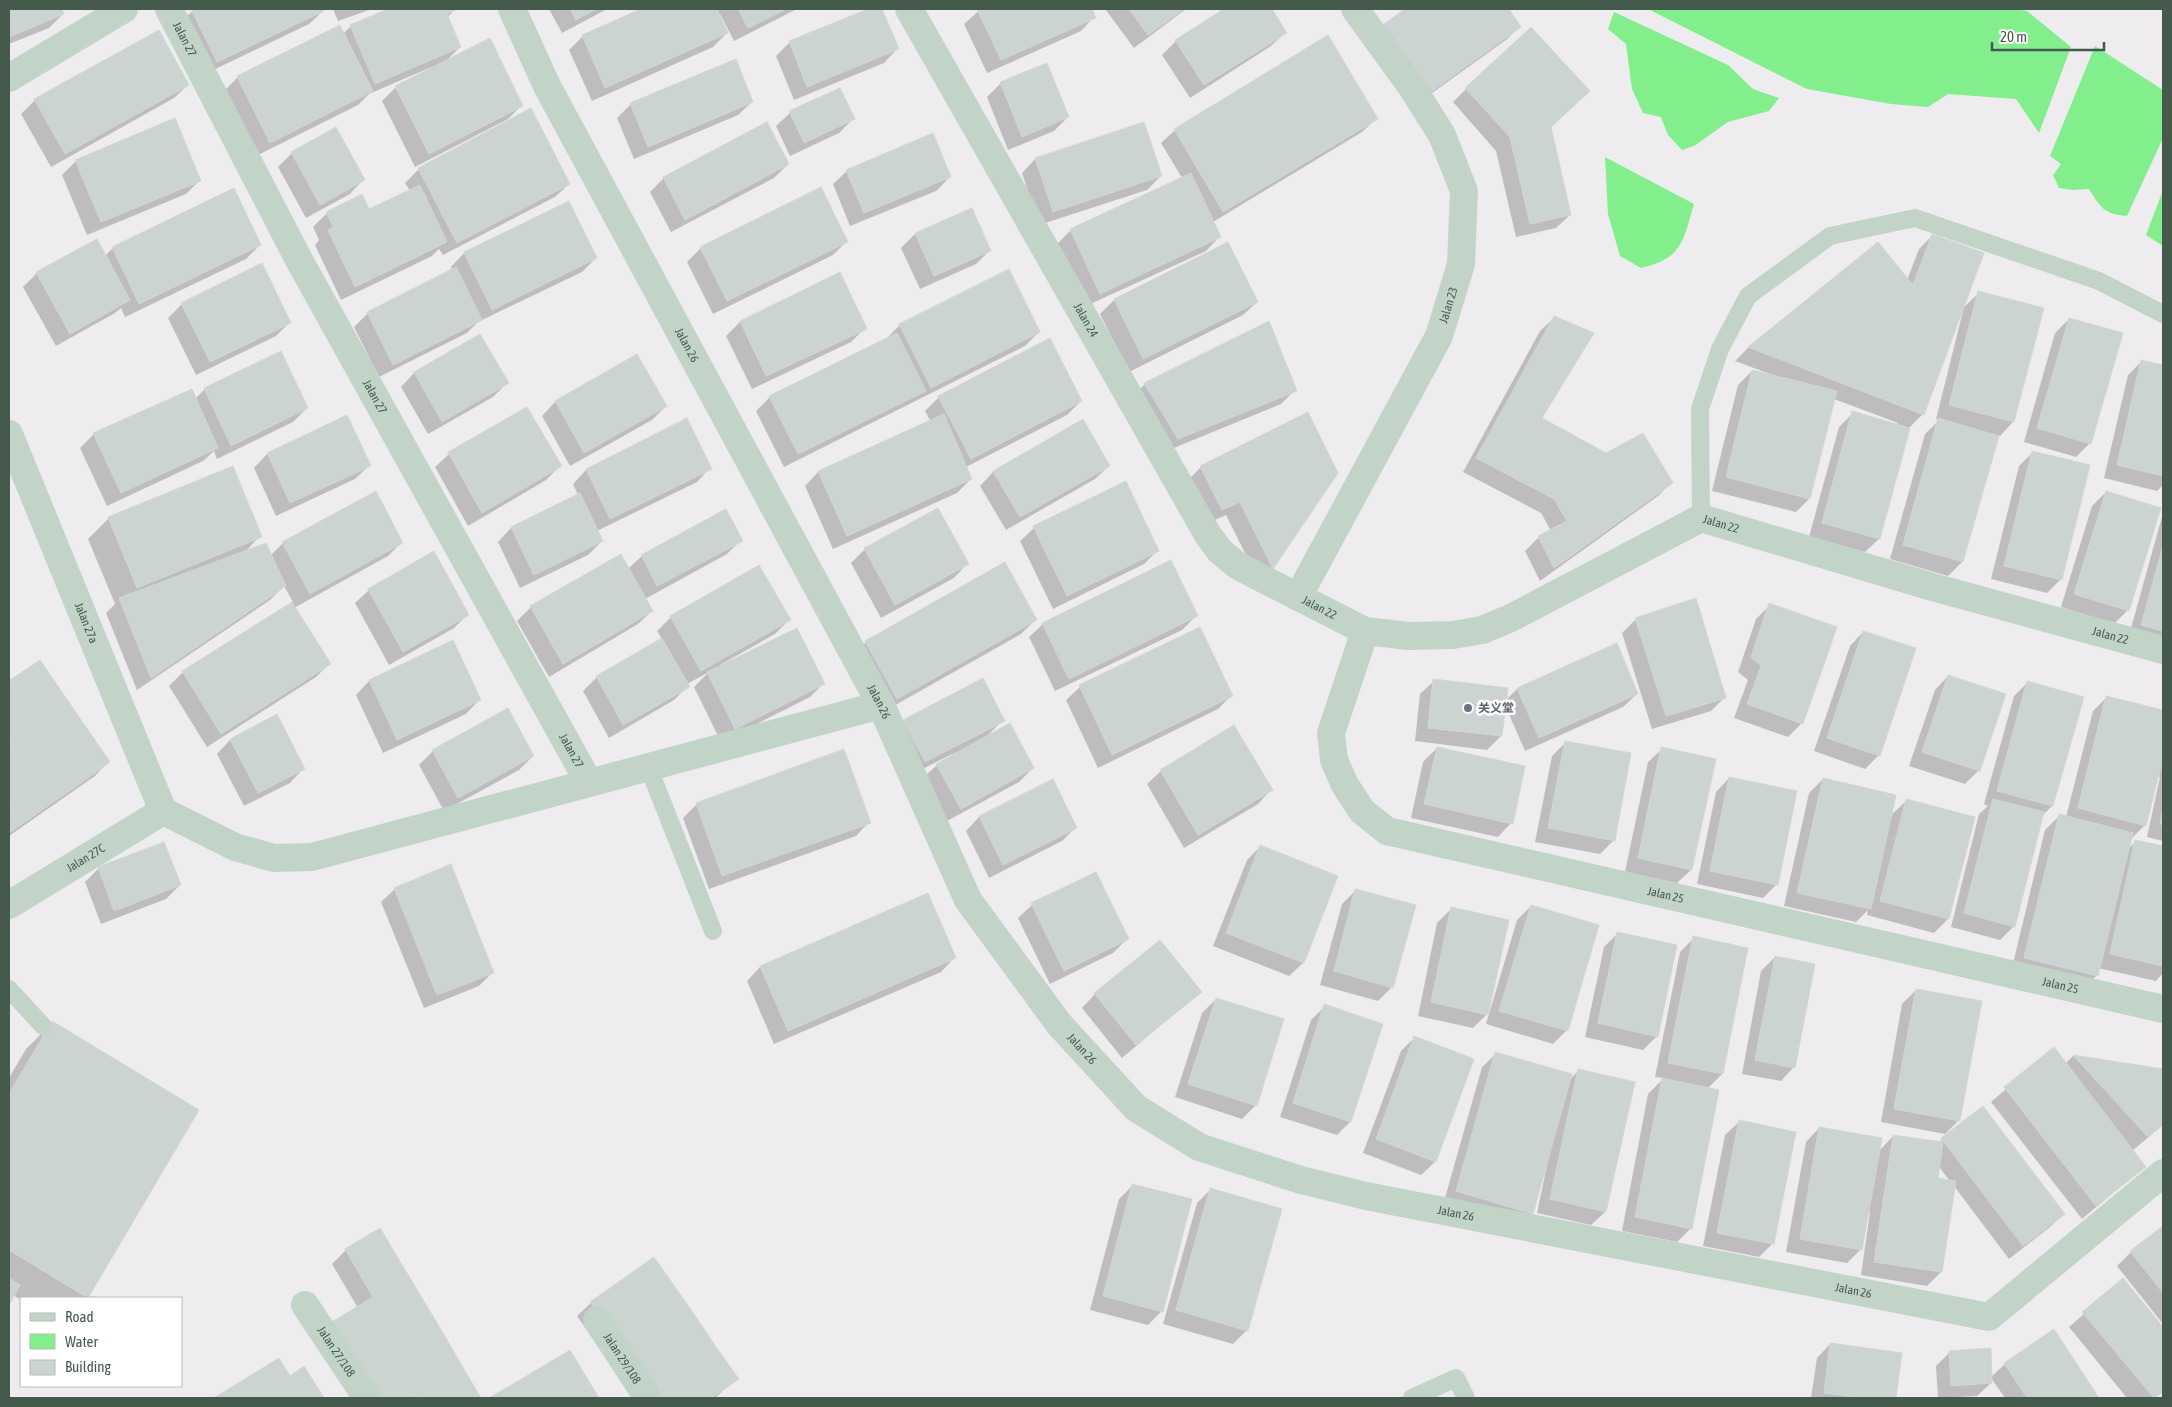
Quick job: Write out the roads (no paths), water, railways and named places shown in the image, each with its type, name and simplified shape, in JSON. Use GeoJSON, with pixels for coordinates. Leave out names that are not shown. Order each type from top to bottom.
{"type":"FeatureCollection","features":[{"type":"Feature","properties":{"kind":"street"},"geometry":{"type":"LineString","coordinates":[[9,78],[124,9]]}},
{"type":"Feature","properties":{"kind":"street","name":"Jalan 27"},"geometry":{"type":"LineString","coordinates":[[169,9],[300,260],[588,781]]}},
{"type":"Feature","properties":{"kind":"street","name":"Jalan 26"},"geometry":{"type":"LineString","coordinates":[[512,9],[552,95],[881,705],[968,900],[1059,1024],[1136,1108],[1199,1147],[1301,1180],[1366,1196],[1989,1317],[2163,1173]]}},
{"type":"Feature","properties":{"kind":"street","name":"Jalan 24"},"geometry":{"type":"LineString","coordinates":[[910,9],[1208,535],[1220,552],[1238,566],[1298,598]]}},
{"type":"Feature","properties":{"kind":"street","name":"Jalan 23"},"geometry":{"type":"LineString","coordinates":[[1298,598],[1440,336],[1461,264],[1464,192],[1442,135],[1411,86],[1355,9]]}},
{"type":"Feature","properties":{"kind":"street","name":"Jalan 27a"},"geometry":{"type":"LineString","coordinates":[[9,434],[163,811]]}},
{"type":"Feature","properties":{"kind":"street","name":"Jalan 22"},"geometry":{"type":"LineString","coordinates":[[1298,598],[1365,631],[1409,636],[1453,635],[1482,630],[1511,618],[1701,518],[1929,586],[2163,650]]}},
{"type":"Feature","properties":{"kind":"street","name":"Jalan 25"},"geometry":{"type":"LineString","coordinates":[[1365,631],[1331,733],[1334,760],[1345,786],[1362,811],[1387,831],[2163,1009]]}},
{"type":"Feature","properties":{"kind":"street","name":"Jalan 27"},"geometry":{"type":"LineString","coordinates":[[163,811],[235,847],[274,858],[312,857],[588,781],[881,705]]}},
{"type":"Feature","properties":{"kind":"street","name":"Jalan 27C"},"geometry":{"type":"LineString","coordinates":[[9,905],[163,811]]}},
{"type":"Feature","properties":{"kind":"street","name":"Jalan 27/108"},"geometry":{"type":"LineString","coordinates":[[305,1305],[367,1398]]}},
{"type":"Feature","properties":{"kind":"street","name":"Jalan 29/108"},"geometry":{"type":"LineString","coordinates":[[597,1320],[648,1398]]}},
{"type":"Feature","properties":{"kind":"lane"},"geometry":{"type":"LineString","coordinates":[[1701,518],[1700,409],[1720,349],[1748,296],[1830,236],[1915,218],[2099,281],[2163,314]]}},
{"type":"Feature","properties":{"kind":"lane"},"geometry":{"type":"LineString","coordinates":[[648,766],[713,931]]}},
{"type":"Feature","properties":{"kind":"lane"},"geometry":{"type":"LineString","coordinates":[[9,989],[43,1026]]}},
{"type":"Feature","properties":{"kind":"lane"},"geometry":{"type":"LineString","coordinates":[[1412,1398],[1456,1378],[1466,1398]]}},
{"type":"Feature","properties":{"kind":"water"},"geometry":{"type":"Polygon","coordinates":[[[1648,9],[2015,9],[2027,11],[2071,47],[2039,133],[2016,99],[1948,94],[1928,107],[1891,104],[1807,89],[1648,9]]]}},
{"type":"Feature","properties":{"kind":"water"},"geometry":{"type":"Polygon","coordinates":[[[1614,12],[1728,65],[1753,89],[1779,98],[1769,111],[1728,122],[1694,146],[1682,150],[1668,135],[1661,117],[1643,113],[1632,89],[1626,44],[1608,29],[1614,12]]]}},
{"type":"Feature","properties":{"kind":"water"},"geometry":{"type":"Polygon","coordinates":[[[2095,46],[2163,90],[2163,138],[2127,216],[2108,212],[2089,189],[2073,190],[2059,188],[2053,175],[2061,164],[2050,156],[2095,46]]]}},
{"type":"Feature","properties":{"kind":"water"},"geometry":{"type":"Polygon","coordinates":[[[1605,157],[1694,204],[1679,246],[1665,259],[1641,268],[1620,256],[1608,214],[1605,157]]]}},
{"type":"Feature","properties":{"kind":"water"},"geometry":{"type":"Polygon","coordinates":[[[2163,190],[2163,246],[2146,235],[2163,190]]]}},
{"type":"Feature","properties":{"kind":"place","name":"关义堂"},"geometry":{"type":"Point","coordinates":[1468,708]}}]}
